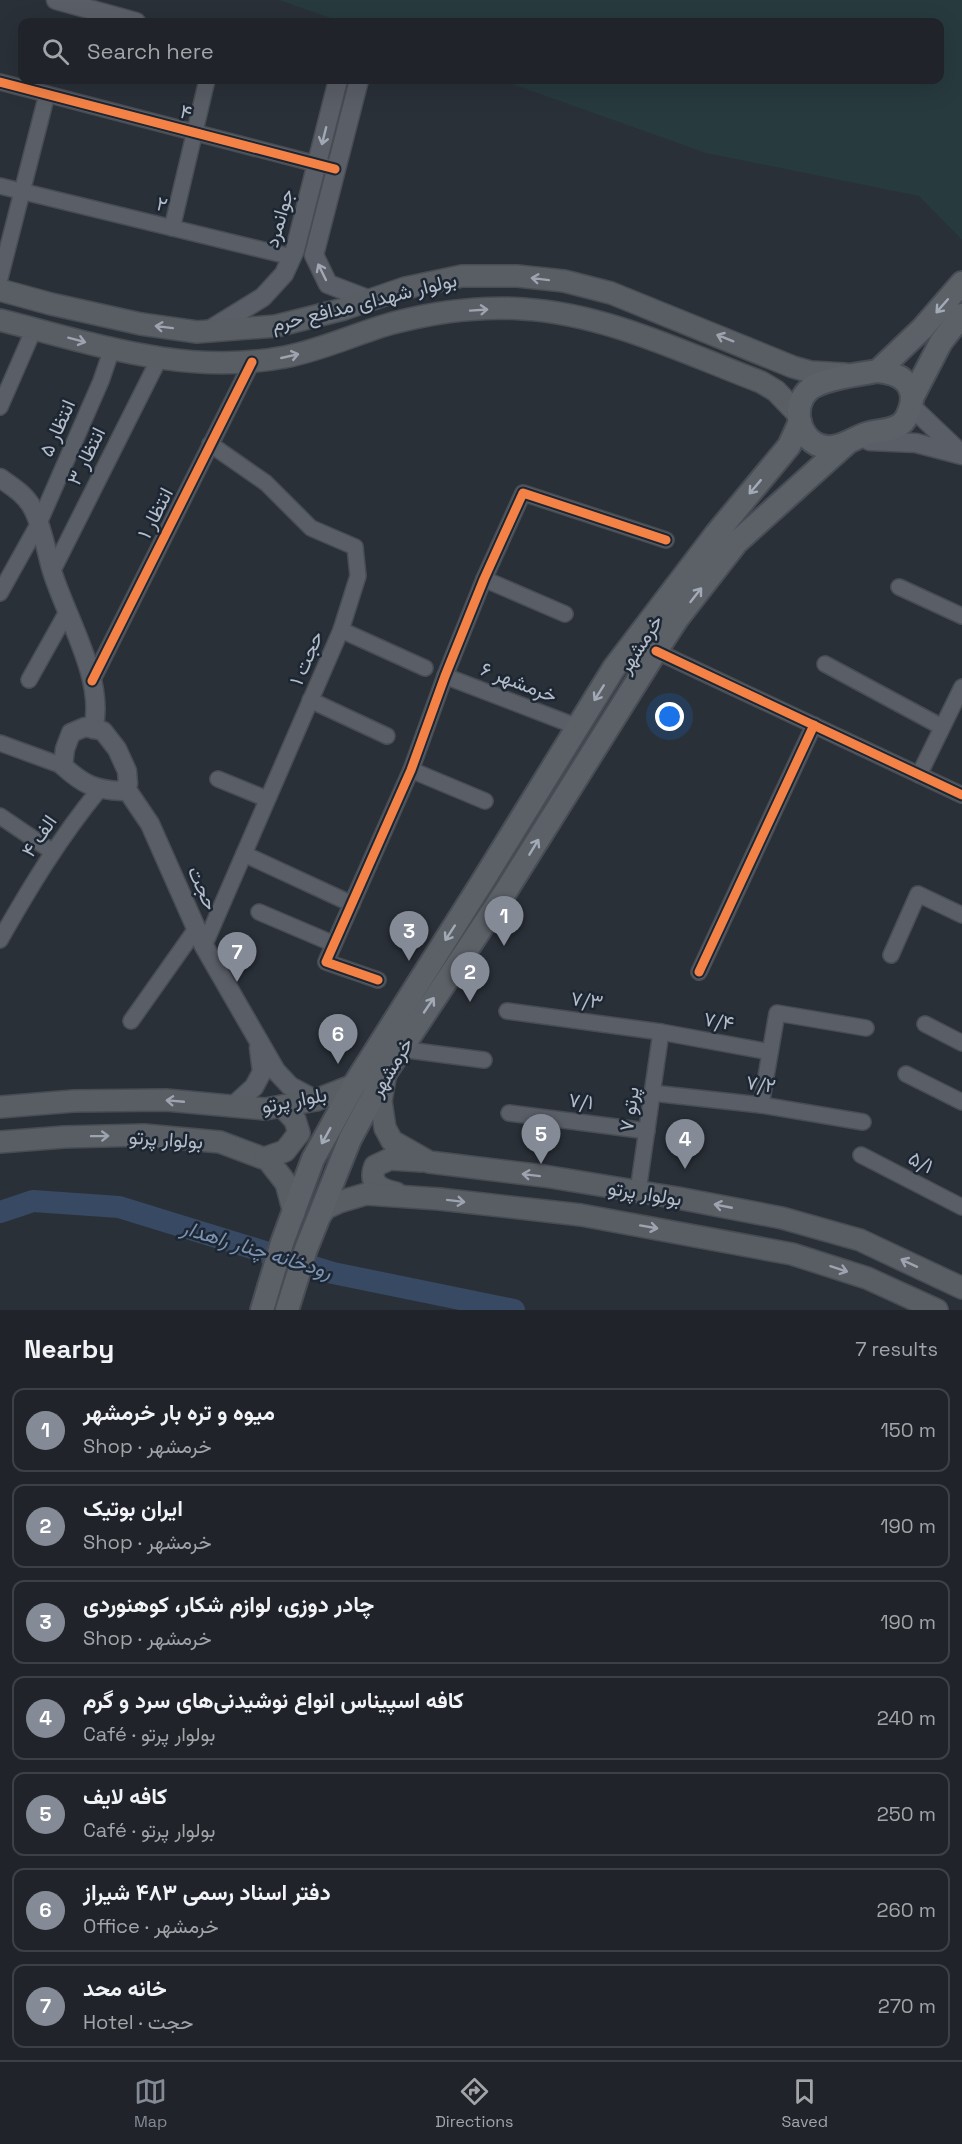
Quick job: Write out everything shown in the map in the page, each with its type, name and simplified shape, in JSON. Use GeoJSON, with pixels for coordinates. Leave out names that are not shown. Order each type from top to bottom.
{"type":"FeatureCollection","features":[{"type":"Feature","properties":{"kind":"main road","name":"بولوار شهدای مدافع حرم"},"geometry":{"type":"LineString","coordinates":[[0,290],[141,324],[208,331],[276,326],[344,309],[405,288],[462,276],[517,276],[564,281],[611,293],[811,372],[830,374],[869,372]]}},
{"type":"Feature","properties":{"kind":"main road"},"geometry":{"type":"LineString","coordinates":[[869,372],[922,329],[962,283]]}},
{"type":"Feature","properties":{"kind":"main road","name":"بولوار شهدای مدافع حرم"},"geometry":{"type":"LineString","coordinates":[[0,320],[111,349],[159,359],[203,363],[252,362],[286,357],[420,316],[487,309],[553,311],[584,317],[751,378],[776,391],[799,418]]}},
{"type":"Feature","properties":{"kind":"main road"},"geometry":{"type":"LineString","coordinates":[[799,418],[808,439],[826,447],[850,442],[868,433],[898,426],[908,417],[912,401],[941,342],[962,315]]}},
{"type":"Feature","properties":{"kind":"main road"},"geometry":{"type":"LineString","coordinates":[[751,378],[768,375],[770,363],[764,355]]}},
{"type":"Feature","properties":{"kind":"main road"},"geometry":{"type":"LineString","coordinates":[[869,372],[892,373],[902,378],[909,386],[912,401]]}},
{"type":"Feature","properties":{"kind":"main road","name":"خرمشهر"},"geometry":{"type":"LineString","coordinates":[[262,1310],[282,1243],[313,1159],[354,1084],[614,668],[716,534],[789,446],[799,418],[800,401],[811,388],[826,381],[869,372]]}},
{"type":"Feature","properties":{"kind":"main road","name":"خرمشهر"},"geometry":{"type":"LineString","coordinates":[[287,1310],[306,1249],[351,1138],[386,1072],[503,896],[656,651],[677,619],[737,542],[850,442]]}},
{"type":"Feature","properties":{"kind":"main road"},"geometry":{"type":"LineString","coordinates":[[778,460],[791,452],[803,451],[809,455],[811,461],[811,469],[807,478]]}},
{"type":"Feature","properties":{"kind":"main road"},"geometry":{"type":"LineString","coordinates":[[481,884],[503,896]]}},
{"type":"Feature","properties":{"kind":"main road","name":"بولوار پرتو"},"geometry":{"type":"LineString","coordinates":[[386,1072],[381,1101],[386,1128],[392,1141],[429,1162],[544,1176],[782,1218],[860,1240],[962,1288]]}},
{"type":"Feature","properties":{"kind":"main road","name":"بلوار پرتو"},"geometry":{"type":"LineString","coordinates":[[233,1106],[265,1109],[316,1100],[354,1084]]}},
{"type":"Feature","properties":{"kind":"main road","name":"بولوار پرتو"},"geometry":{"type":"LineString","coordinates":[[0,1107],[61,1102],[166,1100],[233,1106]]}},
{"type":"Feature","properties":{"kind":"main road"},"geometry":{"type":"LineString","coordinates":[[61,1102],[64,1137]]}},
{"type":"Feature","properties":{"kind":"main road"},"geometry":{"type":"LineString","coordinates":[[282,1106],[295,1120],[299,1133],[285,1151],[265,1158],[286,1183],[294,1213]]}},
{"type":"Feature","properties":{"kind":"main road","name":"بولوار پرتو"},"geometry":{"type":"LineString","coordinates":[[0,1142],[64,1137],[144,1135],[220,1142],[265,1158]]}},
{"type":"Feature","properties":{"kind":"main road"},"geometry":{"type":"LineString","coordinates":[[411,1196],[378,1187],[373,1176],[375,1166],[390,1159],[429,1162]]}},
{"type":"Feature","properties":{"kind":"main road","name":"بولوار پرتو"},"geometry":{"type":"LineString","coordinates":[[320,1215],[326,1208],[339,1202],[366,1194],[411,1196],[580,1215],[792,1254],[867,1278],[938,1310]]}},
{"type":"Feature","properties":{"kind":"street"},"geometry":{"type":"LineString","coordinates":[[56,0],[121,18]]}},
{"type":"Feature","properties":{"kind":"street","name":"۴"},"geometry":{"type":"LineString","coordinates":[[0,82],[335,169]]}},
{"type":"Feature","properties":{"kind":"street"},"geometry":{"type":"LineString","coordinates":[[172,228],[206,84]]}},
{"type":"Feature","properties":{"kind":"street","name":"جوانمرد"},"geometry":{"type":"LineString","coordinates":[[208,331],[263,297],[284,274],[292,257],[337,84]]}},
{"type":"Feature","properties":{"kind":"street"},"geometry":{"type":"LineString","coordinates":[[358,84],[314,255],[328,284],[370,300]]}},
{"type":"Feature","properties":{"kind":"street"},"geometry":{"type":"LineString","coordinates":[[0,278],[47,94]]}},
{"type":"Feature","properties":{"kind":"street","name":"۲"},"geometry":{"type":"LineString","coordinates":[[0,186],[292,257]]}},
{"type":"Feature","properties":{"kind":"street"},"geometry":{"type":"LineString","coordinates":[[0,407],[34,329]]}},
{"type":"Feature","properties":{"kind":"street","name":"انتظار ۵"},"geometry":{"type":"LineString","coordinates":[[0,593],[39,523],[101,381],[111,349]]}},
{"type":"Feature","properties":{"kind":"street","name":"انتظار ۳"},"geometry":{"type":"LineString","coordinates":[[52,572],[159,359]]}},
{"type":"Feature","properties":{"kind":"street","name":"انتظار ۱"},"geometry":{"type":"LineString","coordinates":[[92,681],[252,362]]}},
{"type":"Feature","properties":{"kind":"street"},"geometry":{"type":"LineString","coordinates":[[912,401],[921,415],[950,446],[962,455]]}},
{"type":"Feature","properties":{"kind":"street"},"geometry":{"type":"LineString","coordinates":[[850,442],[916,443],[962,455]]}},
{"type":"Feature","properties":{"kind":"street","name":"حجت ۱"},"geometry":{"type":"LineString","coordinates":[[131,1021],[200,938],[244,854],[341,630],[358,576],[355,547],[311,528],[266,483],[210,444]]}},
{"type":"Feature","properties":{"kind":"street"},"geometry":{"type":"LineString","coordinates":[[0,478],[20,491],[33,508],[39,523],[52,572],[92,681],[96,717],[93,729]]}},
{"type":"Feature","properties":{"kind":"street"},"geometry":{"type":"LineString","coordinates":[[378,980],[326,962],[411,770],[484,579],[523,493],[666,540]]}},
{"type":"Feature","properties":{"kind":"street"},"geometry":{"type":"LineString","coordinates":[[484,579],[565,614]]}},
{"type":"Feature","properties":{"kind":"street"},"geometry":{"type":"LineString","coordinates":[[899,586],[962,616]]}},
{"type":"Feature","properties":{"kind":"street"},"geometry":{"type":"LineString","coordinates":[[29,680],[67,612]]}},
{"type":"Feature","properties":{"kind":"street"},"geometry":{"type":"LineString","coordinates":[[341,630],[425,668]]}},
{"type":"Feature","properties":{"kind":"street"},"geometry":{"type":"LineString","coordinates":[[656,651],[962,795]]}},
{"type":"Feature","properties":{"kind":"street"},"geometry":{"type":"LineString","coordinates":[[825,664],[942,727]]}},
{"type":"Feature","properties":{"kind":"street","name":"خرمشهر ۶"},"geometry":{"type":"LineString","coordinates":[[445,676],[578,727]]}},
{"type":"Feature","properties":{"kind":"street"},"geometry":{"type":"LineString","coordinates":[[919,775],[962,687]]}},
{"type":"Feature","properties":{"kind":"street"},"geometry":{"type":"LineString","coordinates":[[310,700],[387,736]]}},
{"type":"Feature","properties":{"kind":"street"},"geometry":{"type":"LineString","coordinates":[[699,972],[814,725]]}},
{"type":"Feature","properties":{"kind":"street"},"geometry":{"type":"LineString","coordinates":[[0,743],[63,766],[78,780],[99,790],[122,791],[128,784],[127,771],[117,749],[103,731],[85,727],[70,733],[64,748],[63,766]]}},
{"type":"Feature","properties":{"kind":"street"},"geometry":{"type":"LineString","coordinates":[[411,770],[485,801]]}},
{"type":"Feature","properties":{"kind":"street"},"geometry":{"type":"LineString","coordinates":[[218,779],[267,799]]}},
{"type":"Feature","properties":{"kind":"street","name":"حجت"},"geometry":{"type":"LineString","coordinates":[[125,787],[150,824],[200,938],[276,1071],[290,1086],[316,1100]]}},
{"type":"Feature","properties":{"kind":"street","name":"۴ الف"},"geometry":{"type":"LineString","coordinates":[[0,940],[31,885],[71,825],[99,790]]}},
{"type":"Feature","properties":{"kind":"street"},"geometry":{"type":"LineString","coordinates":[[0,816],[53,852]]}},
{"type":"Feature","properties":{"kind":"street"},"geometry":{"type":"LineString","coordinates":[[244,854],[352,904]]}},
{"type":"Feature","properties":{"kind":"street"},"geometry":{"type":"LineString","coordinates":[[891,955],[918,894],[962,915]]}},
{"type":"Feature","properties":{"kind":"street"},"geometry":{"type":"LineString","coordinates":[[259,912],[334,944]]}},
{"type":"Feature","properties":{"kind":"street","name":"۷/۳"},"geometry":{"type":"LineString","coordinates":[[507,1011],[661,1032]]}},
{"type":"Feature","properties":{"kind":"street"},"geometry":{"type":"LineString","coordinates":[[760,1105],[777,1013],[866,1028]]}},
{"type":"Feature","properties":{"kind":"street"},"geometry":{"type":"LineString","coordinates":[[925,1024],[962,1043]]}},
{"type":"Feature","properties":{"kind":"street","name":"۷/۴"},"geometry":{"type":"LineString","coordinates":[[661,1032],[770,1052]]}},
{"type":"Feature","properties":{"kind":"street","name":"پرتو ۷"},"geometry":{"type":"LineString","coordinates":[[638,1191],[661,1032]]}},
{"type":"Feature","properties":{"kind":"street"},"geometry":{"type":"LineString","coordinates":[[233,1106],[254,1087],[262,1072],[258,1038]]}},
{"type":"Feature","properties":{"kind":"street"},"geometry":{"type":"LineString","coordinates":[[400,1049],[484,1060]]}},
{"type":"Feature","properties":{"kind":"street"},"geometry":{"type":"LineString","coordinates":[[906,1074],[962,1102]]}},
{"type":"Feature","properties":{"kind":"street","name":"۷/۲"},"geometry":{"type":"LineString","coordinates":[[652,1093],[760,1105],[863,1122]]}},
{"type":"Feature","properties":{"kind":"street","name":"۷/۱"},"geometry":{"type":"LineString","coordinates":[[509,1113],[647,1131]]}},
{"type":"Feature","properties":{"kind":"street","name":"۵/۱"},"geometry":{"type":"LineString","coordinates":[[861,1155],[962,1207]]}},
{"type":"Feature","properties":{"kind":"green space"},"geometry":{"type":"Polygon","coordinates":[[[279,0],[962,0],[962,240],[919,196],[706,153],[512,84],[944,84],[944,18],[331,18],[279,0]]]}},
{"type":"Feature","properties":{"kind":"waterway","name":"رودخانه چنار راهدار"},"geometry":{"type":"LineString","coordinates":[[0,1212],[33,1201],[119,1207],[333,1273],[514,1310]]}},
{"type":"Feature","properties":{"kind":"cycle path"},"geometry":{"type":"LineString","coordinates":[[0,82],[335,169]]}},
{"type":"Feature","properties":{"kind":"cycle path"},"geometry":{"type":"LineString","coordinates":[[92,681],[252,362]]}},
{"type":"Feature","properties":{"kind":"cycle path"},"geometry":{"type":"LineString","coordinates":[[378,980],[326,962],[411,770],[484,579],[523,493],[666,540]]}},
{"type":"Feature","properties":{"kind":"cycle path"},"geometry":{"type":"LineString","coordinates":[[656,651],[962,795]]}},
{"type":"Feature","properties":{"kind":"cycle path"},"geometry":{"type":"LineString","coordinates":[[699,972],[814,725]]}},
{"type":"Feature","properties":{"kind":"place","name":"میوه و تره بار خرمشهر"},"geometry":{"type":"Point","coordinates":[504,946]}},
{"type":"Feature","properties":{"kind":"place","name":"چادر دوزی، لوازم شکار، کوهنوردی"},"geometry":{"type":"Point","coordinates":[409,961]}},
{"type":"Feature","properties":{"kind":"place","name":"خانه محد"},"geometry":{"type":"Point","coordinates":[237,982]}},
{"type":"Feature","properties":{"kind":"place","name":"ایران بوتیک"},"geometry":{"type":"Point","coordinates":[470,1002]}},
{"type":"Feature","properties":{"kind":"place","name":"دفتر اسناد رسمی ۴۸۳ شیراز"},"geometry":{"type":"Point","coordinates":[338,1064]}},
{"type":"Feature","properties":{"kind":"place","name":"کافه لایف"},"geometry":{"type":"Point","coordinates":[541,1164]}},
{"type":"Feature","properties":{"kind":"place","name":"كافه اسپیناس انواع نوشیدنی‌های سرد و گرم"},"geometry":{"type":"Point","coordinates":[685,1169]}}]}
